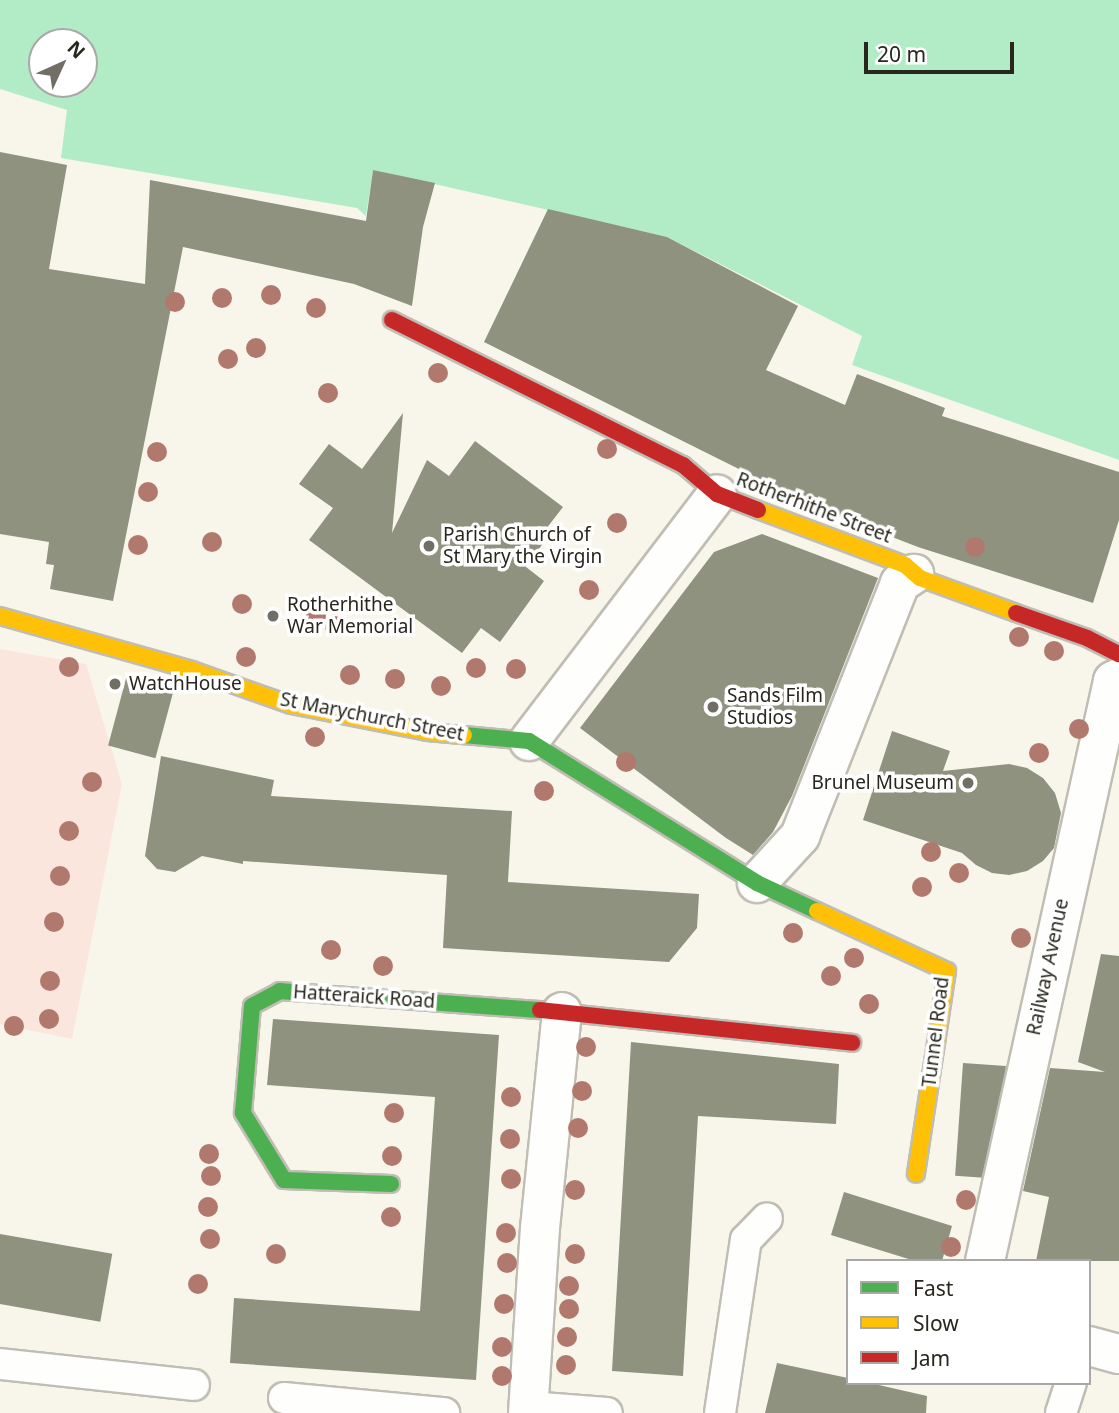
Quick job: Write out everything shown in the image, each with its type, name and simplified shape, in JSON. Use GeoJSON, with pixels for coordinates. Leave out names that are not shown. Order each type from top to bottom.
{"type":"FeatureCollection","features":[{"type":"Feature","properties":{"kind":"street","name":"Rotherhithe Street"},"geometry":{"type":"LineString","coordinates":[[392,320],[684,465],[717,494],[905,565],[914,574],[1087,638],[1119,654]]}},
{"type":"Feature","properties":{"kind":"street"},"geometry":{"type":"LineString","coordinates":[[529,741],[717,494]]}},
{"type":"Feature","properties":{"kind":"street"},"geometry":{"type":"LineString","coordinates":[[757,883],[800,836],[900,583],[914,574]]}},
{"type":"Feature","properties":{"kind":"street","name":"St Marychurch Street"},"geometry":{"type":"LineString","coordinates":[[0,616],[192,670],[291,705],[427,732],[529,741]]}},
{"type":"Feature","properties":{"kind":"street","name":"Railway Avenue"},"geometry":{"type":"LineString","coordinates":[[985,1259],[1110,694],[1113,681],[1119,678]]}},
{"type":"Feature","properties":{"kind":"street","name":"Tunnel Road"},"geometry":{"type":"LineString","coordinates":[[529,741],[757,883],[947,971],[916,1174]]}},
{"type":"Feature","properties":{"kind":"street","name":"Hatteraick Road"},"geometry":{"type":"LineString","coordinates":[[391,1184],[284,1180],[243,1113],[252,1006],[280,991],[562,1012],[852,1043]]}},
{"type":"Feature","properties":{"kind":"street"},"geometry":{"type":"LineString","coordinates":[[528,1410],[540,1228],[562,1012]]}},
{"type":"Feature","properties":{"kind":"street"},"geometry":{"type":"LineString","coordinates":[[1091,1347],[1119,1354]]}},
{"type":"Feature","properties":{"kind":"lane"},"geometry":{"type":"LineString","coordinates":[[720,1413],[746,1240],[767,1218]]}},
{"type":"Feature","properties":{"kind":"lane"},"geometry":{"type":"LineString","coordinates":[[0,1364],[194,1385]]}},
{"type":"Feature","properties":{"kind":"lane"},"geometry":{"type":"LineString","coordinates":[[1060,1413],[1069,1385]]}},
{"type":"Feature","properties":{"kind":"lane"},"geometry":{"type":"LineString","coordinates":[[284,1398],[444,1413]]}},
{"type":"Feature","properties":{"kind":"lane"},"geometry":{"type":"LineString","coordinates":[[528,1410],[607,1413]]}},
{"type":"Feature","properties":{"kind":"shaded area"},"geometry":{"type":"Polygon","coordinates":[[[0,0],[1119,0],[1119,460],[852,365],[862,336],[667,237],[373,170],[366,216],[357,208],[61,158],[67,110],[29,98],[98,98],[98,28],[28,28],[28,98],[0,89],[0,0]]]}},
{"type":"Feature","properties":{"kind":"shaded area"},"geometry":{"type":"Polygon","coordinates":[[[0,649],[86,664],[122,784],[72,1039],[0,1024],[0,649]]]}},
{"type":"Feature","properties":{"kind":"building"},"geometry":{"type":"Polygon","coordinates":[[[0,152],[67,165],[49,269],[145,284],[150,180],[366,221],[373,170],[435,183],[423,227],[412,306],[354,284],[183,247],[113,601],[50,589],[54,565],[46,564],[49,542],[0,534],[0,152]]]}},
{"type":"Feature","properties":{"kind":"building"},"geometry":{"type":"Polygon","coordinates":[[[548,209],[667,237],[798,306],[766,370],[845,405],[857,374],[945,408],[942,416],[1119,472],[1119,520],[1093,603],[918,547],[817,508],[484,342],[548,209]]]}},
{"type":"Feature","properties":{"kind":"building","name":"Parish Church of St Mary the Virgin"},"geometry":{"type":"Polygon","coordinates":[[[403,413],[392,533],[427,460],[449,476],[475,441],[563,507],[539,538],[544,542],[526,567],[544,581],[500,642],[481,628],[462,653],[309,540],[333,508],[299,484],[329,444],[362,469],[403,413]]]}},
{"type":"Feature","properties":{"kind":"building","name":"Sands Film Studios"},"geometry":{"type":"Polygon","coordinates":[[[762,534],[878,578],[792,796],[773,832],[753,855],[726,838],[580,728],[714,552],[762,534]]]}},
{"type":"Feature","properties":{"kind":"building"},"geometry":{"type":"Polygon","coordinates":[[[127,675],[174,688],[155,758],[108,746],[127,675]]]}},
{"type":"Feature","properties":{"kind":"building"},"geometry":{"type":"Polygon","coordinates":[[[892,731],[950,751],[943,771],[1009,764],[1027,768],[1043,778],[1055,793],[1061,813],[1054,848],[1043,861],[1027,871],[1009,875],[992,873],[976,865],[962,853],[863,820],[892,731]]]}},
{"type":"Feature","properties":{"kind":"building"},"geometry":{"type":"Polygon","coordinates":[[[161,756],[274,780],[271,796],[512,811],[508,882],[699,894],[697,928],[669,962],[443,948],[447,875],[243,861],[243,864],[202,856],[175,872],[157,869],[145,856],[161,756]]]}},
{"type":"Feature","properties":{"kind":"building"},"geometry":{"type":"Polygon","coordinates":[[[1101,954],[1119,956],[1119,1261],[1036,1259],[1049,1197],[1023,1191],[1050,1068],[1105,1072],[1078,1062],[1101,954]]]}},
{"type":"Feature","properties":{"kind":"building"},"geometry":{"type":"Polygon","coordinates":[[[273,1019],[499,1035],[476,1380],[230,1363],[234,1298],[420,1311],[435,1097],[267,1085],[273,1019]]]}},
{"type":"Feature","properties":{"kind":"building"},"geometry":{"type":"Polygon","coordinates":[[[631,1042],[839,1064],[836,1124],[698,1116],[683,1376],[612,1371],[631,1042]]]}},
{"type":"Feature","properties":{"kind":"building"},"geometry":{"type":"Polygon","coordinates":[[[963,1063],[1006,1066],[998,1179],[955,1176],[963,1063]]]}},
{"type":"Feature","properties":{"kind":"building"},"geometry":{"type":"Polygon","coordinates":[[[844,1192],[952,1226],[943,1259],[909,1259],[831,1235],[844,1192]]]}},
{"type":"Feature","properties":{"kind":"building"},"geometry":{"type":"Polygon","coordinates":[[[0,1234],[112,1254],[100,1322],[0,1304],[0,1234]]]}},
{"type":"Feature","properties":{"kind":"building"},"geometry":{"type":"Polygon","coordinates":[[[777,1363],[846,1378],[846,1385],[879,1385],[927,1396],[926,1413],[765,1413],[777,1363]]]}},
{"type":"Feature","properties":{"kind":"traffic: fast"},"geometry":{"type":"LineString","coordinates":[[464,735],[529,741],[757,883],[817,911]]}},
{"type":"Feature","properties":{"kind":"traffic: fast"},"geometry":{"type":"LineString","coordinates":[[391,1184],[284,1180],[243,1113],[252,1006],[280,991],[540,1010]]}},
{"type":"Feature","properties":{"kind":"traffic: slow"},"geometry":{"type":"LineString","coordinates":[[758,510],[905,565],[920,578],[1016,613]]}},
{"type":"Feature","properties":{"kind":"traffic: slow"},"geometry":{"type":"LineString","coordinates":[[0,616],[192,670],[291,705],[427,732],[464,735]]}},
{"type":"Feature","properties":{"kind":"traffic: slow"},"geometry":{"type":"LineString","coordinates":[[817,911],[947,971],[916,1174]]}},
{"type":"Feature","properties":{"kind":"traffic: jam"},"geometry":{"type":"LineString","coordinates":[[392,320],[683,465],[717,494],[758,510]]}},
{"type":"Feature","properties":{"kind":"traffic: jam"},"geometry":{"type":"LineString","coordinates":[[1016,613],[1087,638],[1119,654]]}},
{"type":"Feature","properties":{"kind":"traffic: jam"},"geometry":{"type":"LineString","coordinates":[[540,1010],[852,1043]]}},
{"type":"Feature","properties":{"kind":"place","name":"Parish Church of St Mary the Virgin"},"geometry":{"type":"Point","coordinates":[429,546]}},
{"type":"Feature","properties":{"kind":"place","name":"Rotherhithe War Memorial"},"geometry":{"type":"Point","coordinates":[273,616]}},
{"type":"Feature","properties":{"kind":"place","name":"WatchHouse"},"geometry":{"type":"Point","coordinates":[115,684]}},
{"type":"Feature","properties":{"kind":"place","name":"Sands Film Studios"},"geometry":{"type":"Point","coordinates":[713,707]}},
{"type":"Feature","properties":{"kind":"place","name":"Brunel Museum"},"geometry":{"type":"Point","coordinates":[968,783]}}]}
